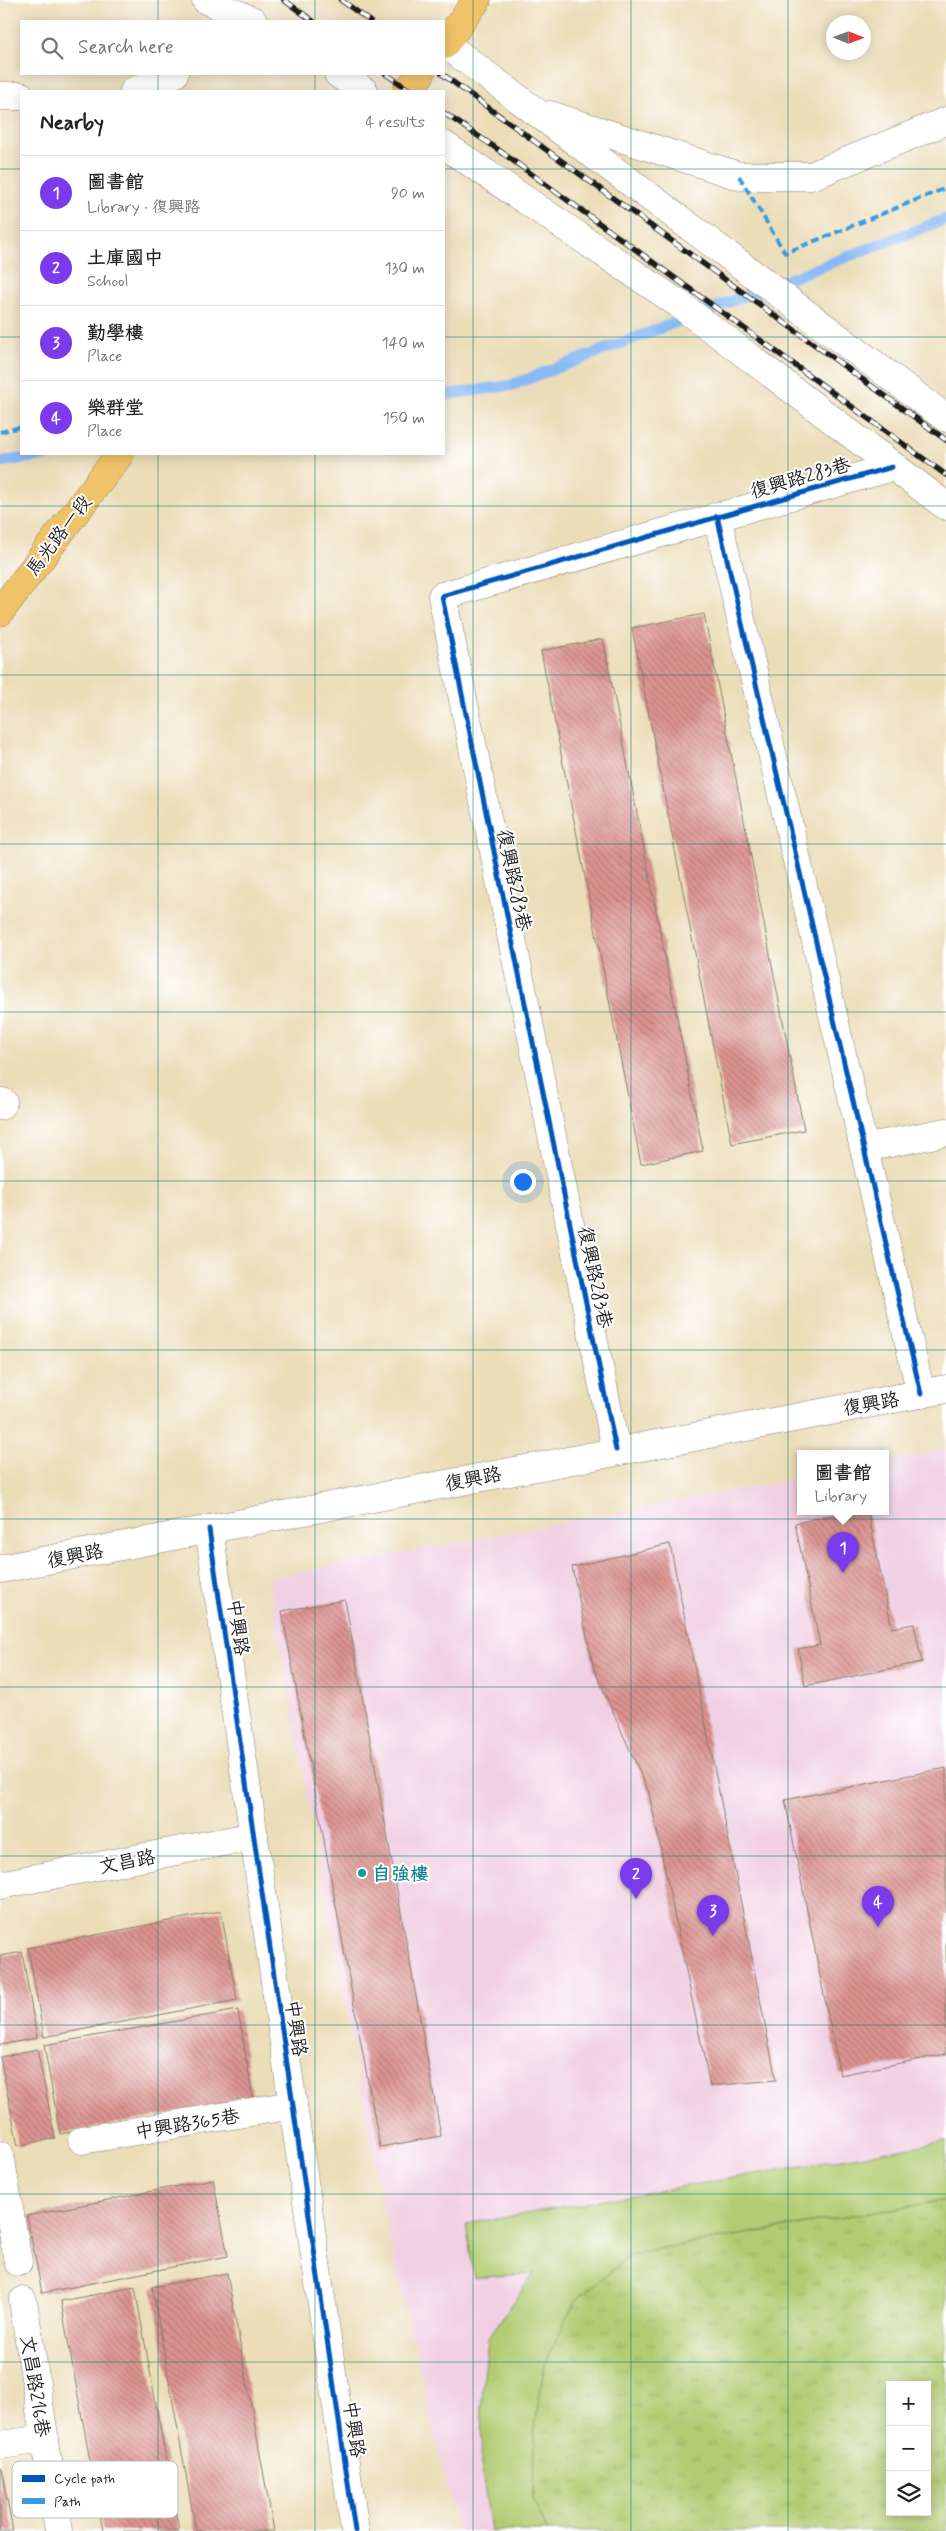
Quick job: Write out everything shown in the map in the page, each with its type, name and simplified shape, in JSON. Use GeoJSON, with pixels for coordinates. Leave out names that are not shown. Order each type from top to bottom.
{"type":"FeatureCollection","features":[{"type":"Feature","properties":{"kind":"main road"},"geometry":{"type":"LineString","coordinates":[[445,43],[477,0]]}},
{"type":"Feature","properties":{"kind":"main road"},"geometry":{"type":"LineString","coordinates":[[408,90],[420,75]]}},
{"type":"Feature","properties":{"kind":"main road","name":"馬光路一段"},"geometry":{"type":"LineString","coordinates":[[0,612],[118,456]]}},
{"type":"Feature","properties":{"kind":"street"},"geometry":{"type":"LineString","coordinates":[[206,0],[251,20]]}},
{"type":"Feature","properties":{"kind":"street"},"geometry":{"type":"LineString","coordinates":[[445,45],[946,418]]}},
{"type":"Feature","properties":{"kind":"street"},"geometry":{"type":"LineString","coordinates":[[136,90],[172,75]]}},
{"type":"Feature","properties":{"kind":"street"},"geometry":{"type":"LineString","coordinates":[[340,75],[362,90]]}},
{"type":"Feature","properties":{"kind":"street"},"geometry":{"type":"LineString","coordinates":[[0,96],[20,96]]}},
{"type":"Feature","properties":{"kind":"street"},"geometry":{"type":"LineString","coordinates":[[530,109],[739,176],[811,176],[946,121]]}},
{"type":"Feature","properties":{"kind":"street"},"geometry":{"type":"LineString","coordinates":[[445,146],[679,304],[946,506]]}},
{"type":"Feature","properties":{"kind":"street","name":"復興路283巷"},"geometry":{"type":"LineString","coordinates":[[616,1450],[442,596],[892,467]]}},
{"type":"Feature","properties":{"kind":"street"},"geometry":{"type":"LineString","coordinates":[[717,516],[864,1148],[934,1391]]}},
{"type":"Feature","properties":{"kind":"street"},"geometry":{"type":"LineString","coordinates":[[864,1148],[946,1132]]}},
{"type":"Feature","properties":{"kind":"street","name":"復興路"},"geometry":{"type":"LineString","coordinates":[[0,1569],[616,1450],[934,1391]]}},
{"type":"Feature","properties":{"kind":"street","name":"中興路"},"geometry":{"type":"LineString","coordinates":[[209,1529],[355,2531]]}},
{"type":"Feature","properties":{"kind":"street","name":"文昌路"},"geometry":{"type":"LineString","coordinates":[[0,1885],[254,1836]]}},
{"type":"Feature","properties":{"kind":"street","name":"中興路365巷"},"geometry":{"type":"LineString","coordinates":[[82,2140],[293,2105]]}},
{"type":"Feature","properties":{"kind":"street"},"geometry":{"type":"LineString","coordinates":[[0,2156],[18,2262]]}},
{"type":"Feature","properties":{"kind":"street","name":"文昌路216巷"},"geometry":{"type":"LineString","coordinates":[[23,2301],[49,2461]]}},
{"type":"Feature","properties":{"kind":"street"},"geometry":{"type":"LineString","coordinates":[[0,2446],[45,2439]]}},
{"type":"Feature","properties":{"kind":"street","name":"文昌路216巷"},"geometry":{"type":"LineString","coordinates":[[58,2518],[60,2531]]}},
{"type":"Feature","properties":{"kind":"shaded area"},"geometry":{"type":"Polygon","coordinates":[[[946,1450],[946,2531],[457,2531],[385,2219],[268,1578],[797,1479],[797,1515],[889,1515],[889,1460],[946,1450]]]}},
{"type":"Feature","properties":{"kind":"green space"},"geometry":{"type":"Polygon","coordinates":[[[946,2141],[946,2200],[633,2253],[576,2300],[544,2365],[534,2435],[533,2500],[547,2531],[491,2531],[481,2465],[482,2399],[488,2338],[534,2273],[474,2278],[466,2224],[946,2141]]]}},
{"type":"Feature","properties":{"kind":"green space"},"geometry":{"type":"Polygon","coordinates":[[[946,2200],[946,2531],[547,2531],[533,2500],[534,2435],[544,2365],[576,2300],[633,2253],[946,2200]]]}},
{"type":"Feature","properties":{"kind":"building"},"geometry":{"type":"Polygon","coordinates":[[[704,614],[804,1130],[732,1144],[632,628],[704,614]]]}},
{"type":"Feature","properties":{"kind":"building"},"geometry":{"type":"Polygon","coordinates":[[[603,639],[703,1151],[641,1164],[541,651],[603,639]]]}},
{"type":"Feature","properties":{"kind":"building"},"geometry":{"type":"Polygon","coordinates":[[[832,1515],[869,1515],[892,1628],[914,1624],[922,1662],[805,1686],[798,1649],[820,1645],[795,1523],[832,1515]]]}},
{"type":"Feature","properties":{"kind":"building"},"geometry":{"type":"Polygon","coordinates":[[[670,1544],[776,2080],[710,2086],[649,1793],[594,1669],[572,1567],[670,1544]]]}},
{"type":"Feature","properties":{"kind":"building","name":"自強樓"},"geometry":{"type":"Polygon","coordinates":[[[345,1600],[441,2136],[380,2147],[282,1611],[345,1600]]]}},
{"type":"Feature","properties":{"kind":"building"},"geometry":{"type":"Polygon","coordinates":[[[946,1768],[946,2054],[840,2075],[785,1800],[946,1768]]]}},
{"type":"Feature","properties":{"kind":"building"},"geometry":{"type":"Polygon","coordinates":[[[221,1911],[237,2000],[44,2037],[28,1948],[221,1911]]]}},
{"type":"Feature","properties":{"kind":"building"},"geometry":{"type":"Polygon","coordinates":[[[22,1952],[37,2038],[0,2045],[0,1956],[22,1952]]]}},
{"type":"Feature","properties":{"kind":"building"},"geometry":{"type":"Polygon","coordinates":[[[238,2010],[253,2099],[60,2134],[44,2045],[238,2010]]]}},
{"type":"Feature","properties":{"kind":"building"},"geometry":{"type":"Polygon","coordinates":[[[37,2049],[55,2138],[18,2146],[0,2057],[37,2049]]]}},
{"type":"Feature","properties":{"kind":"building"},"geometry":{"type":"Polygon","coordinates":[[[213,2179],[228,2256],[42,2293],[27,2216],[213,2179]]]}},
{"type":"Feature","properties":{"kind":"building"},"geometry":{"type":"Polygon","coordinates":[[[227,2273],[274,2531],[196,2531],[152,2287],[227,2273]]]}},
{"type":"Feature","properties":{"kind":"building"},"geometry":{"type":"Polygon","coordinates":[[[135,2287],[166,2461],[90,2461],[61,2301],[135,2287]]]}},
{"type":"Feature","properties":{"kind":"building"},"geometry":{"type":"Polygon","coordinates":[[[1,2468],[13,2531],[0,2531],[1,2468]]]}},
{"type":"Feature","properties":{"kind":"building"},"geometry":{"type":"Polygon","coordinates":[[[101,2518],[177,2518],[179,2531],[103,2531],[101,2518]]]}},
{"type":"Feature","properties":{"kind":"waterway"},"geometry":{"type":"LineString","coordinates":[[445,395],[512,385],[946,219]]}},
{"type":"Feature","properties":{"kind":"waterway"},"geometry":{"type":"LineString","coordinates":[[0,462],[46,455]]}},
{"type":"Feature","properties":{"kind":"railway"},"geometry":{"type":"LineString","coordinates":[[284,0],[312,20]]}},
{"type":"Feature","properties":{"kind":"railway"},"geometry":{"type":"LineString","coordinates":[[341,0],[369,20]]}},
{"type":"Feature","properties":{"kind":"railway"},"geometry":{"type":"LineString","coordinates":[[387,75],[410,90]]}},
{"type":"Feature","properties":{"kind":"railway"},"geometry":{"type":"LineString","coordinates":[[443,75],[946,440]]}},
{"type":"Feature","properties":{"kind":"railway"},"geometry":{"type":"LineString","coordinates":[[445,114],[493,146],[946,475]]}},
{"type":"Feature","properties":{"kind":"marked path"},"geometry":{"type":"LineString","coordinates":[[739,176],[785,253],[946,188]]}},
{"type":"Feature","properties":{"kind":"marked path"},"geometry":{"type":"LineString","coordinates":[[0,432],[20,427]]}},
{"type":"Feature","properties":{"kind":"cycle path"},"geometry":{"type":"LineString","coordinates":[[616,1450],[442,596],[892,467]]}},
{"type":"Feature","properties":{"kind":"cycle path"},"geometry":{"type":"LineString","coordinates":[[717,516],[921,1394]]}},
{"type":"Feature","properties":{"kind":"cycle path"},"geometry":{"type":"LineString","coordinates":[[209,1529],[355,2531]]}},
{"type":"Feature","properties":{"kind":"place","name":"圖書館"},"geometry":{"type":"Point","coordinates":[843,1573]}},
{"type":"Feature","properties":{"kind":"place","name":"自強樓"},"geometry":{"type":"Point","coordinates":[362,1873]}},
{"type":"Feature","properties":{"kind":"place","name":"土庫國中"},"geometry":{"type":"Point","coordinates":[636,1899]}},
{"type":"Feature","properties":{"kind":"place","name":"樂群堂"},"geometry":{"type":"Point","coordinates":[878,1927]}},
{"type":"Feature","properties":{"kind":"place","name":"勤學樓"},"geometry":{"type":"Point","coordinates":[713,1936]}}]}
